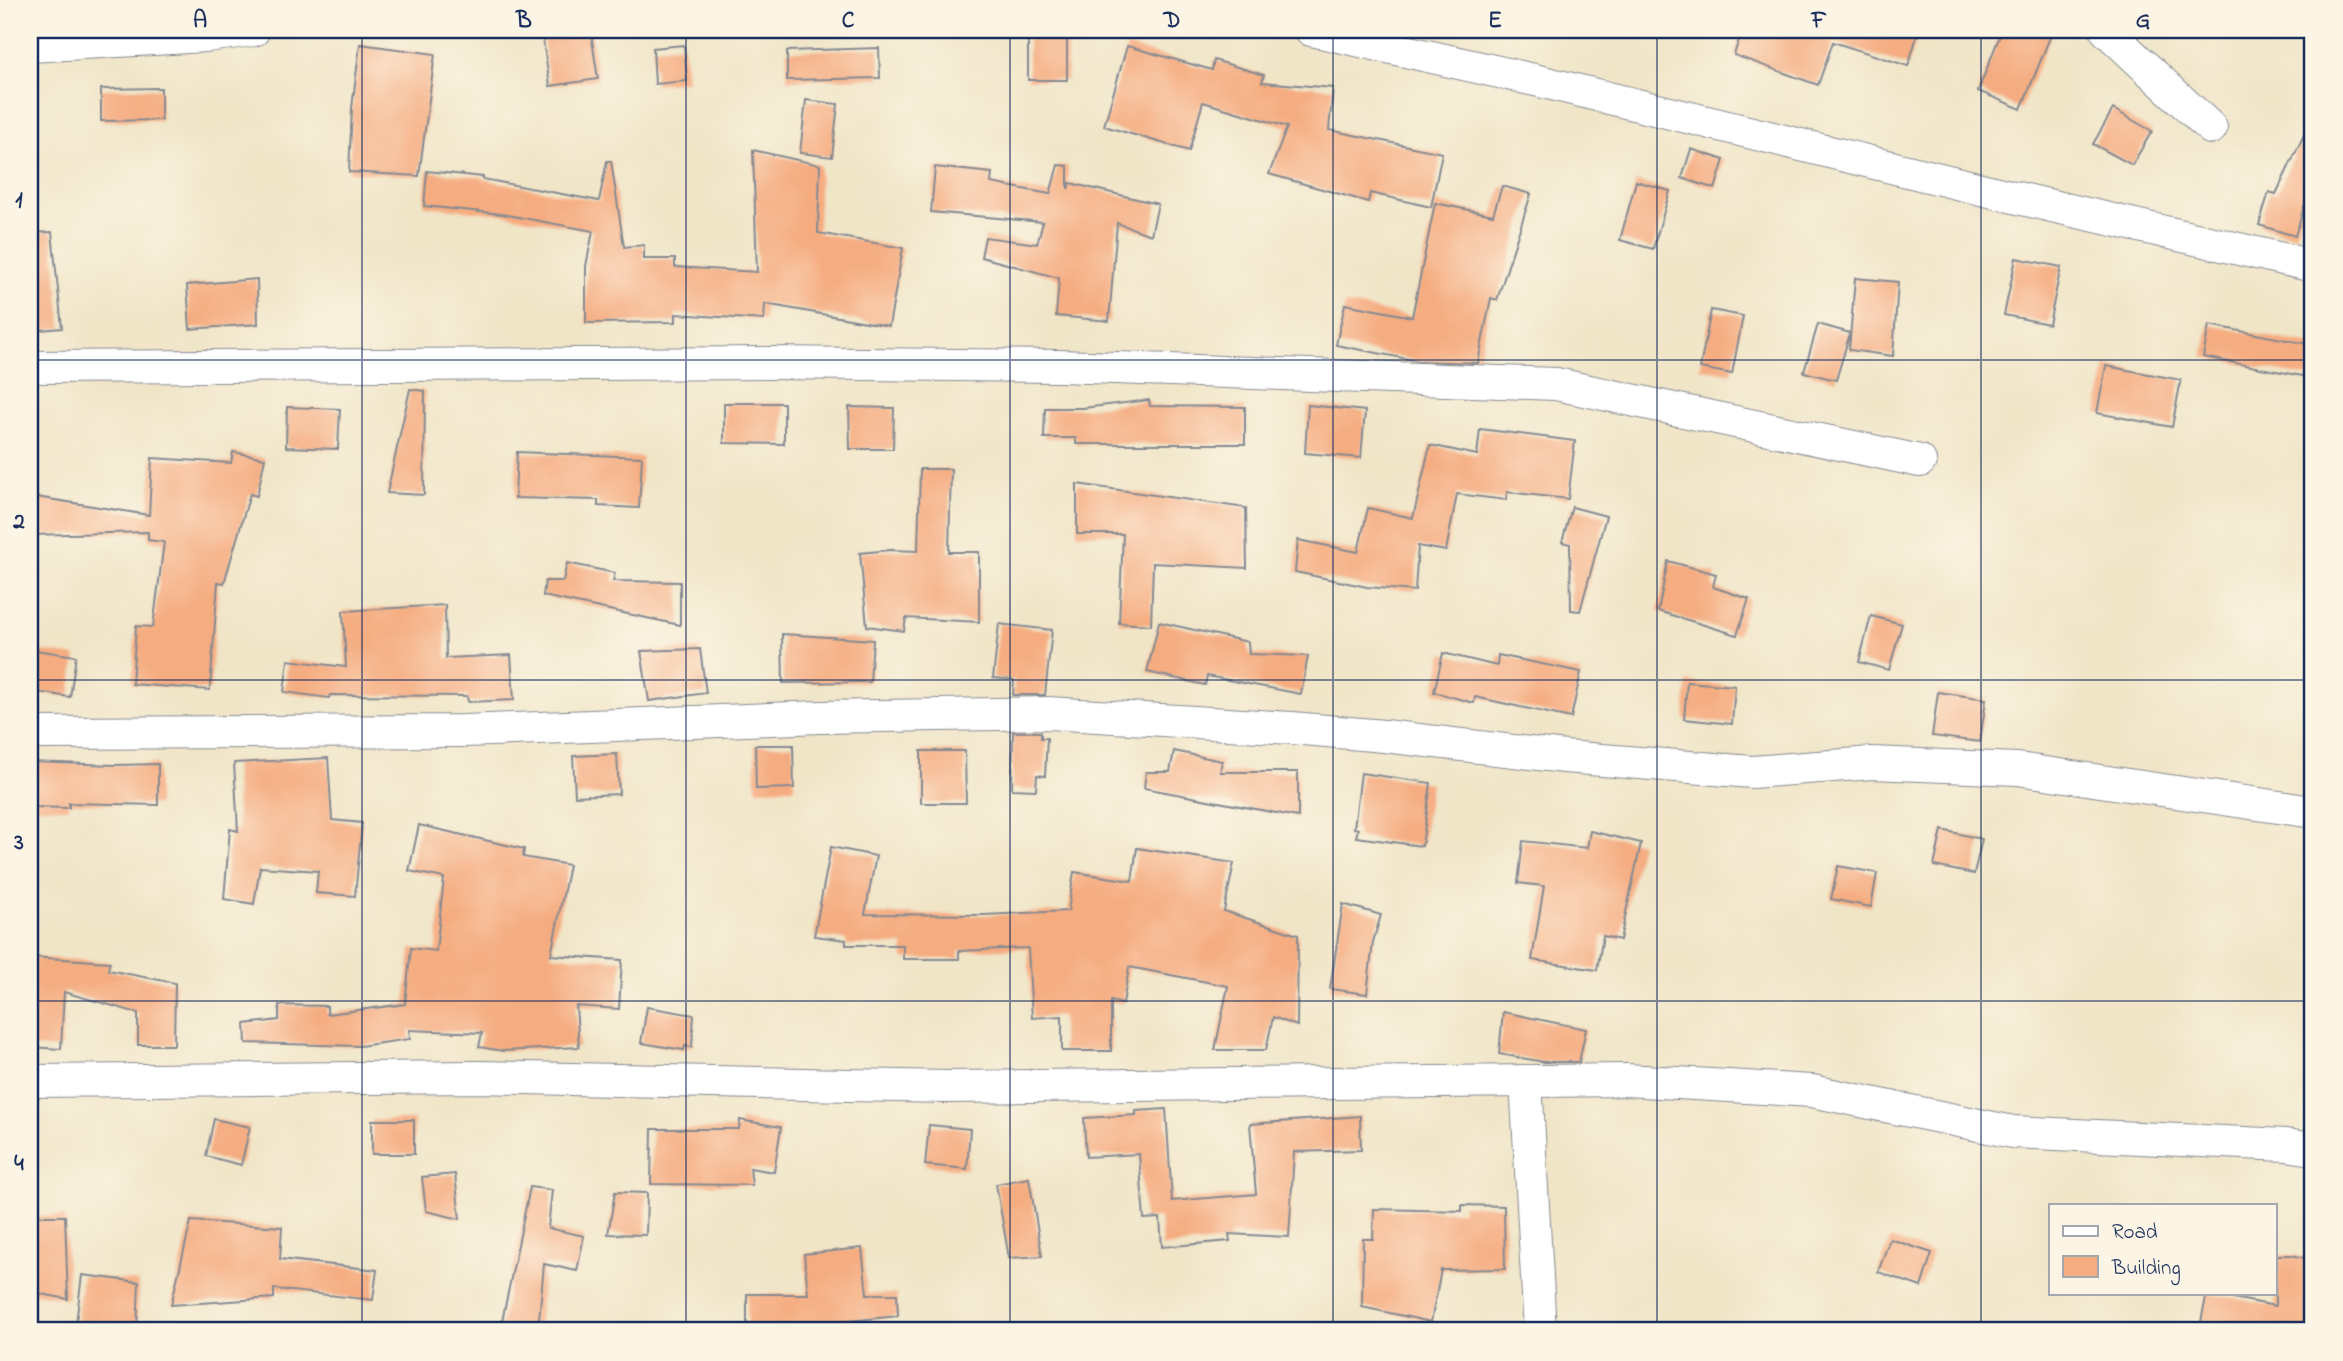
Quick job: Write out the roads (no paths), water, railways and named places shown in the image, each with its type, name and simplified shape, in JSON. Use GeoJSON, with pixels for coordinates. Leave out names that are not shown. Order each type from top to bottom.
{"type":"FeatureCollection","features":[{"type":"Feature","properties":{"kind":"street"},"geometry":{"type":"LineString","coordinates":[[30,46],[206,36],[254,30]]}},
{"type":"Feature","properties":{"kind":"street"},"geometry":{"type":"LineString","coordinates":[[1311,30],[1539,80],[1840,155],[2313,266]]}},
{"type":"Feature","properties":{"kind":"street"},"geometry":{"type":"LineString","coordinates":[[2106,30],[2211,128]]}},
{"type":"Feature","properties":{"kind":"street"},"geometry":{"type":"LineString","coordinates":[[30,367],[756,363],[1060,366],[1556,384],[1920,461]]}},
{"type":"Feature","properties":{"kind":"street"},"geometry":{"type":"LineString","coordinates":[[30,733],[464,731],[1048,713],[1292,728],[1565,757],[1752,772],[1872,763],[2018,769],[2313,812]]}},
{"type":"Feature","properties":{"kind":"street"},"geometry":{"type":"LineString","coordinates":[[30,1081],[477,1077],[947,1087],[1626,1080],[1812,1091],[2013,1132],[2286,1145],[2313,1149]]}},
{"type":"Feature","properties":{"kind":"street"},"geometry":{"type":"LineString","coordinates":[[1526,1081],[1540,1331]]}}]}
